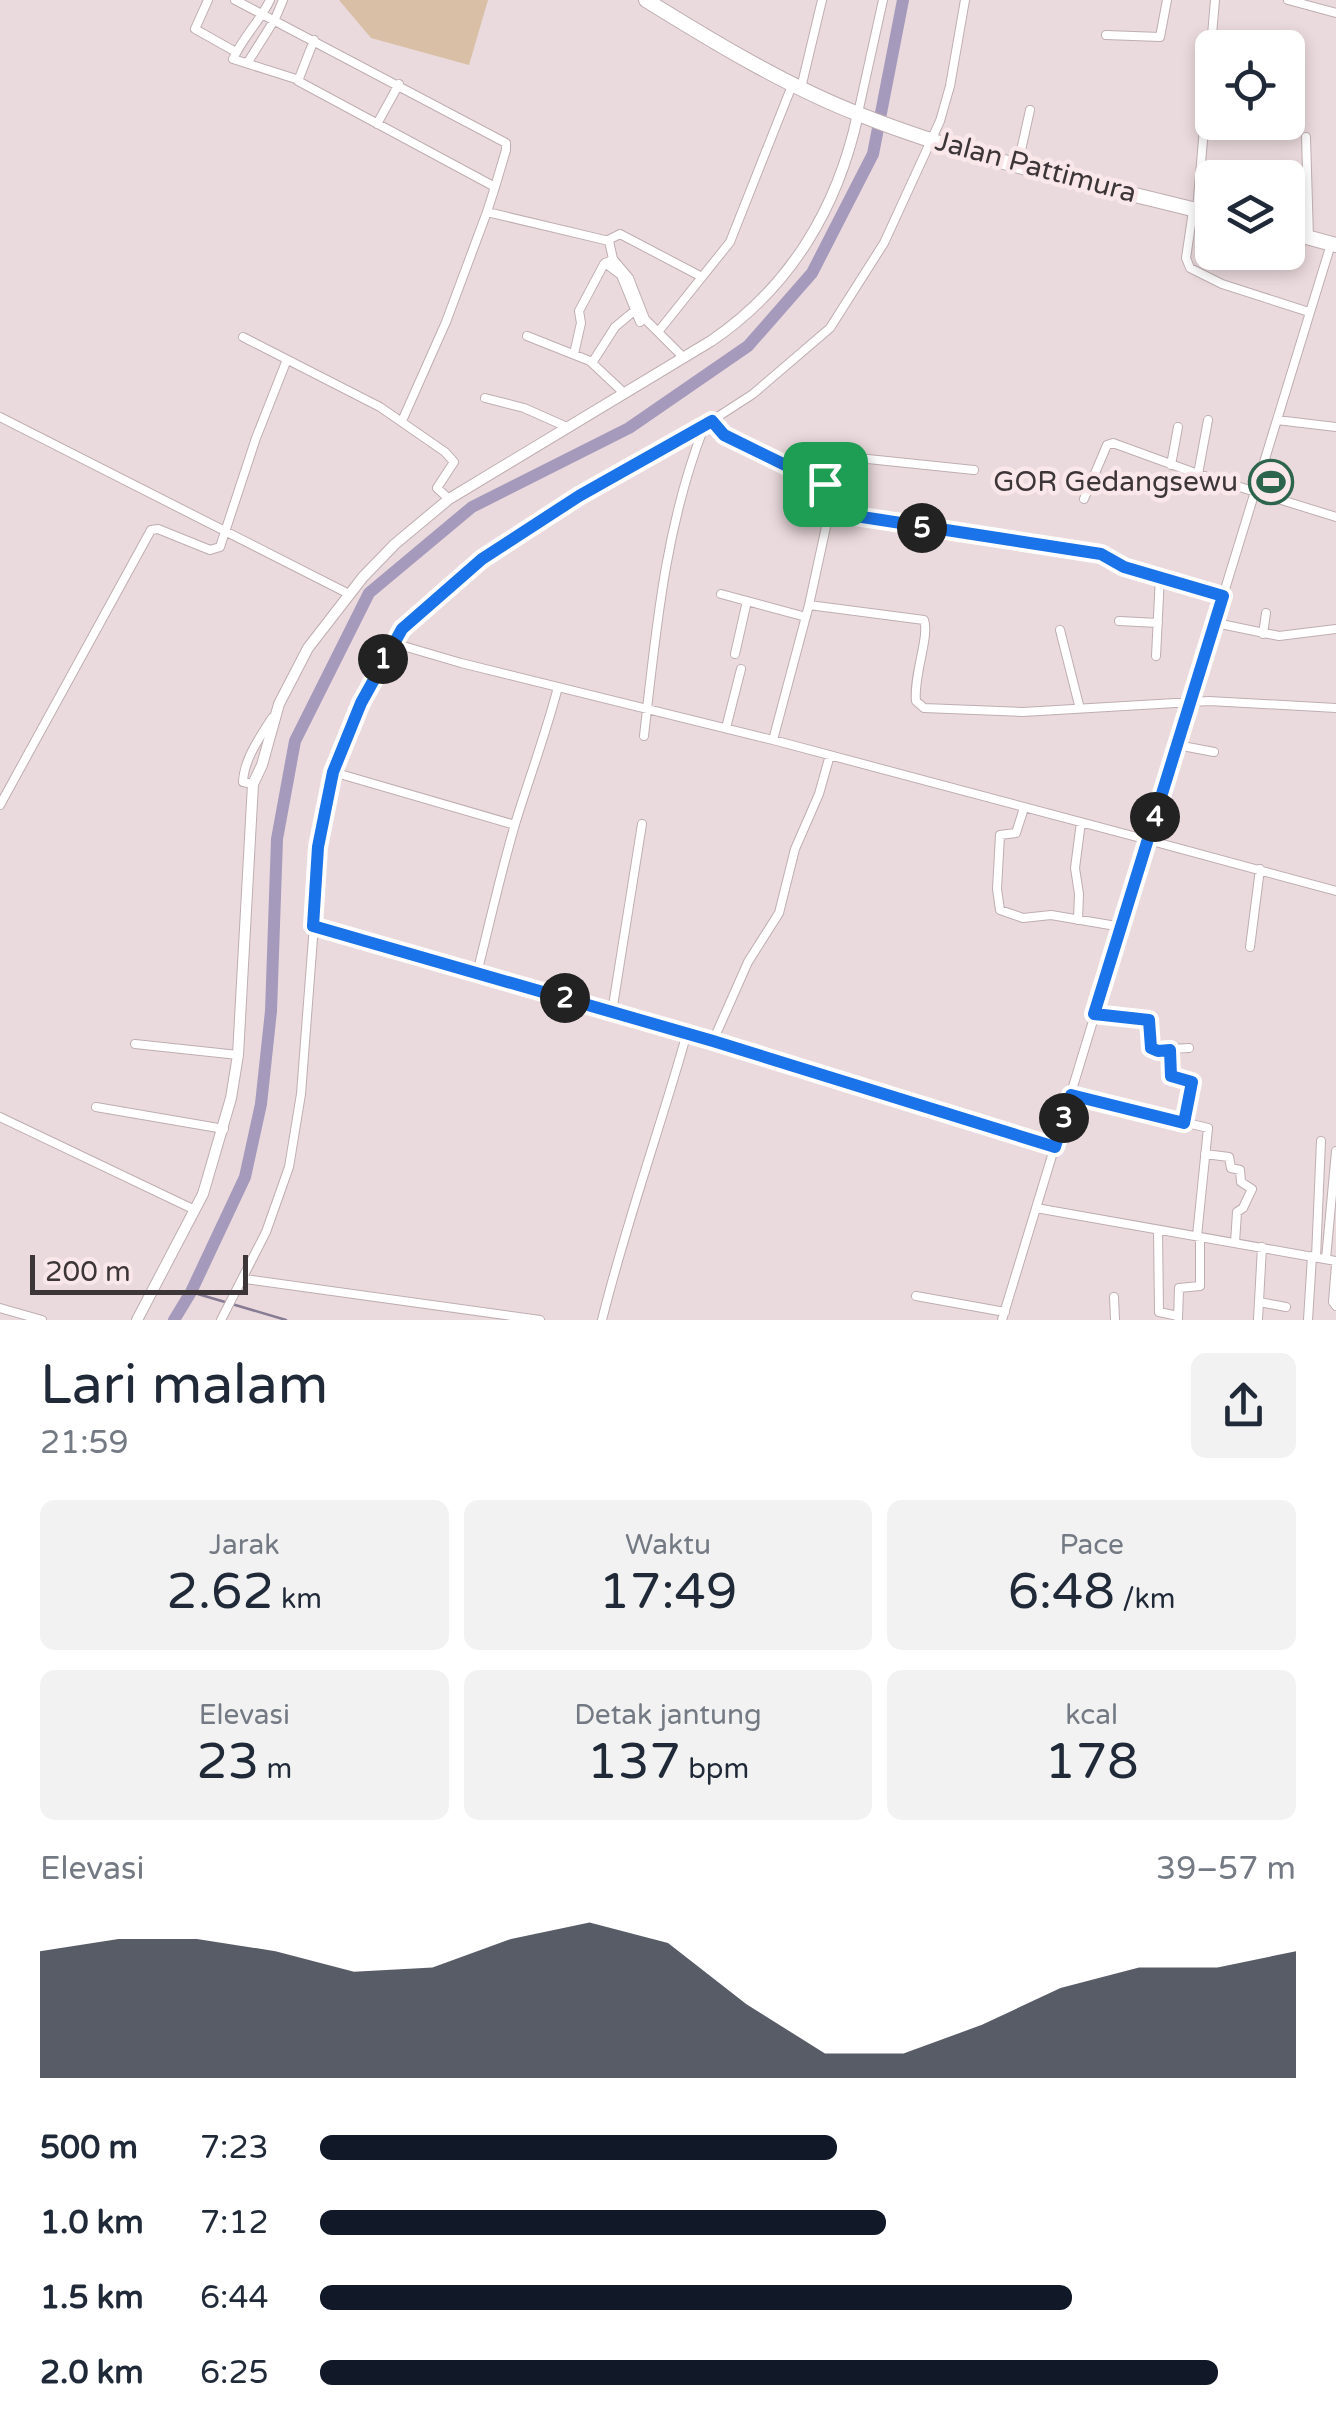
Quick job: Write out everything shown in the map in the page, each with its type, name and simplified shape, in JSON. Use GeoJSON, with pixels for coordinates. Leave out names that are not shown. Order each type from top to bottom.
{"type":"FeatureCollection","features":[{"type":"Feature","properties":{"kind":"highway","name":"Jalan Pattimura"},"geometry":{"type":"LineString","coordinates":[[646,0],[797,85],[860,115],[931,140],[1195,209]]}},
{"type":"Feature","properties":{"kind":"highway"},"geometry":{"type":"LineString","coordinates":[[1305,237],[1334,245]]}},
{"type":"Feature","properties":{"kind":"street"},"geometry":{"type":"LineString","coordinates":[[208,0],[194,29],[236,52]]}},
{"type":"Feature","properties":{"kind":"street"},"geometry":{"type":"LineString","coordinates":[[235,0],[506,143],[487,212],[446,322],[402,421]]}},
{"type":"Feature","properties":{"kind":"street"},"geometry":{"type":"LineString","coordinates":[[270,0],[264,14],[252,23],[235,61],[296,79],[494,187]]}},
{"type":"Feature","properties":{"kind":"street"},"geometry":{"type":"LineString","coordinates":[[248,62],[283,0]]}},
{"type":"Feature","properties":{"kind":"street"},"geometry":{"type":"LineString","coordinates":[[658,332],[734,235],[797,85],[822,0]]}},
{"type":"Feature","properties":{"kind":"street"},"geometry":{"type":"LineString","coordinates":[[137,1320],[195,1210],[224,1129],[238,1055],[253,784],[275,714],[308,648],[348,594],[394,544],[449,499],[741,320],[802,252],[837,189],[860,115],[883,0]]}},
{"type":"Feature","properties":{"kind":"street"},"geometry":{"type":"LineString","coordinates":[[235,1320],[223,1316],[245,1279],[278,1203],[292,1150],[301,1094],[318,847],[333,772],[361,703],[393,643],[416,614],[482,559],[566,504],[708,423],[774,378],[830,328],[884,243],[931,140],[948,98],[965,0]]}},
{"type":"Feature","properties":{"kind":"street"},"geometry":{"type":"LineString","coordinates":[[1106,35],[1160,37],[1167,0]]}},
{"type":"Feature","properties":{"kind":"street"},"geometry":{"type":"LineString","coordinates":[[1204,160],[1215,0]]}},
{"type":"Feature","properties":{"kind":"street"},"geometry":{"type":"LineString","coordinates":[[1288,0],[1334,12],[1335,0]]}},
{"type":"Feature","properties":{"kind":"street"},"geometry":{"type":"LineString","coordinates":[[296,79],[314,40]]}},
{"type":"Feature","properties":{"kind":"street"},"geometry":{"type":"LineString","coordinates":[[378,124],[399,84]]}},
{"type":"Feature","properties":{"kind":"street"},"geometry":{"type":"LineString","coordinates":[[1018,164],[1030,110]]}},
{"type":"Feature","properties":{"kind":"street"},"geometry":{"type":"LineString","coordinates":[[1306,136],[1308,238]]}},
{"type":"Feature","properties":{"kind":"street"},"geometry":{"type":"LineString","coordinates":[[487,212],[608,240],[620,234],[702,277]]}},
{"type":"Feature","properties":{"kind":"street"},"geometry":{"type":"LineString","coordinates":[[1195,230],[1186,258],[1190,268],[1222,284],[1308,312]]}},
{"type":"Feature","properties":{"kind":"street"},"geometry":{"type":"LineString","coordinates":[[574,354],[581,323],[579,311],[609,260],[612,245],[608,240]]}},
{"type":"Feature","properties":{"kind":"street"},"geometry":{"type":"LineString","coordinates":[[916,1296],[1004,1316],[1308,312],[1334,245]]}},
{"type":"Feature","properties":{"kind":"street"},"geometry":{"type":"LineString","coordinates":[[609,260],[629,278],[642,320],[683,357]]}},
{"type":"Feature","properties":{"kind":"street"},"geometry":{"type":"LineString","coordinates":[[592,363],[615,327],[636,308]]}},
{"type":"Feature","properties":{"kind":"street"},"geometry":{"type":"LineString","coordinates":[[630,332],[642,320]]}},
{"type":"Feature","properties":{"kind":"street"},"geometry":{"type":"LineString","coordinates":[[527,336],[592,363],[624,393]]}},
{"type":"Feature","properties":{"kind":"street"},"geometry":{"type":"LineString","coordinates":[[243,337],[402,421],[454,460],[437,486],[449,499]]}},
{"type":"Feature","properties":{"kind":"street"},"geometry":{"type":"LineString","coordinates":[[0,805],[151,530],[158,528],[210,550],[220,546],[286,362]]}},
{"type":"Feature","properties":{"kind":"street"},"geometry":{"type":"LineString","coordinates":[[485,398],[524,408],[567,427]]}},
{"type":"Feature","properties":{"kind":"street"},"geometry":{"type":"LineString","coordinates":[[0,417],[348,594]]}},
{"type":"Feature","properties":{"kind":"street"},"geometry":{"type":"LineString","coordinates":[[1198,474],[1208,420]]}},
{"type":"Feature","properties":{"kind":"street"},"geometry":{"type":"LineString","coordinates":[[1277,420],[1336,426]]}},
{"type":"Feature","properties":{"kind":"street"},"geometry":{"type":"LineString","coordinates":[[708,423],[835,492],[773,740]]}},
{"type":"Feature","properties":{"kind":"street"},"geometry":{"type":"LineString","coordinates":[[644,736],[662,579],[673,524],[686,476],[708,423]]}},
{"type":"Feature","properties":{"kind":"street"},"geometry":{"type":"LineString","coordinates":[[1172,465],[1178,427]]}},
{"type":"Feature","properties":{"kind":"street"},"geometry":{"type":"LineString","coordinates":[[1084,499],[1108,444],[1114,443],[1336,517]]}},
{"type":"Feature","properties":{"kind":"street"},"geometry":{"type":"LineString","coordinates":[[825,484],[838,456],[974,470]]}},
{"type":"Feature","properties":{"kind":"street"},"geometry":{"type":"LineString","coordinates":[[830,512],[1101,554],[1124,567],[1223,596]]}},
{"type":"Feature","properties":{"kind":"street"},"geometry":{"type":"LineString","coordinates":[[1156,656],[1160,576]]}},
{"type":"Feature","properties":{"kind":"street"},"geometry":{"type":"LineString","coordinates":[[721,594],[806,617]]}},
{"type":"Feature","properties":{"kind":"street"},"geometry":{"type":"LineString","coordinates":[[735,654],[747,601]]}},
{"type":"Feature","properties":{"kind":"street"},"geometry":{"type":"LineString","coordinates":[[809,605],[924,620],[927,627],[917,665],[915,694],[916,702],[924,708],[999,712],[1191,703],[1336,708]]}},
{"type":"Feature","properties":{"kind":"street"},"geometry":{"type":"LineString","coordinates":[[1263,634],[1266,613]]}},
{"type":"Feature","properties":{"kind":"street"},"geometry":{"type":"LineString","coordinates":[[1119,621],[1158,623]]}},
{"type":"Feature","properties":{"kind":"street"},"geometry":{"type":"LineString","coordinates":[[1216,623],[1263,634],[1293,635],[1336,629]]}},
{"type":"Feature","properties":{"kind":"street"},"geometry":{"type":"LineString","coordinates":[[1060,630],[1080,709]]}},
{"type":"Feature","properties":{"kind":"street"},"geometry":{"type":"LineString","coordinates":[[393,643],[1336,891]]}},
{"type":"Feature","properties":{"kind":"street"},"geometry":{"type":"LineString","coordinates":[[726,728],[741,668]]}},
{"type":"Feature","properties":{"kind":"street"},"geometry":{"type":"LineString","coordinates":[[477,972],[515,825],[544,743],[558,688]]}},
{"type":"Feature","properties":{"kind":"street"},"geometry":{"type":"LineString","coordinates":[[1177,745],[1214,752]]}},
{"type":"Feature","properties":{"kind":"street"},"geometry":{"type":"LineString","coordinates":[[713,1041],[748,962],[779,913],[789,868],[830,755]]}},
{"type":"Feature","properties":{"kind":"street"},"geometry":{"type":"LineString","coordinates":[[333,772],[515,825]]}},
{"type":"Feature","properties":{"kind":"street"},"geometry":{"type":"LineString","coordinates":[[1024,808],[1016,832],[1001,834],[998,906],[1023,918],[1052,916],[1122,928]]}},
{"type":"Feature","properties":{"kind":"street"},"geometry":{"type":"LineString","coordinates":[[1078,920],[1079,885],[1075,868],[1081,822]]}},
{"type":"Feature","properties":{"kind":"street"},"geometry":{"type":"LineString","coordinates":[[612,1012],[642,824]]}},
{"type":"Feature","properties":{"kind":"street"},"geometry":{"type":"LineString","coordinates":[[1250,947],[1260,869]]}},
{"type":"Feature","properties":{"kind":"street"},"geometry":{"type":"LineString","coordinates":[[313,926],[713,1041],[1055,1147]]}},
{"type":"Feature","properties":{"kind":"street"},"geometry":{"type":"LineString","coordinates":[[1094,1014],[1147,1018],[1151,1048],[1189,1048]]}},
{"type":"Feature","properties":{"kind":"street"},"geometry":{"type":"LineString","coordinates":[[602,1320],[620,1247],[649,1165],[687,1034]]}},
{"type":"Feature","properties":{"kind":"street"},"geometry":{"type":"LineString","coordinates":[[135,1044],[238,1055]]}},
{"type":"Feature","properties":{"kind":"street"},"geometry":{"type":"LineString","coordinates":[[1170,1050],[1171,1076],[1192,1082],[1184,1123]]}},
{"type":"Feature","properties":{"kind":"street"},"geometry":{"type":"LineString","coordinates":[[1071,1095],[1208,1128],[1198,1236],[1200,1286],[1179,1288],[1178,1318],[1159,1312],[1158,1230]]}},
{"type":"Feature","properties":{"kind":"street"},"geometry":{"type":"LineString","coordinates":[[96,1107],[224,1129]]}},
{"type":"Feature","properties":{"kind":"street"},"geometry":{"type":"LineString","coordinates":[[0,1117],[195,1210]]}},
{"type":"Feature","properties":{"kind":"street"},"geometry":{"type":"LineString","coordinates":[[1318,1258],[1321,1141]]}},
{"type":"Feature","properties":{"kind":"street"},"geometry":{"type":"LineString","coordinates":[[1308,1320],[1336,1151]]}},
{"type":"Feature","properties":{"kind":"street"},"geometry":{"type":"LineString","coordinates":[[1205,1154],[1229,1157],[1231,1168],[1240,1170],[1241,1182],[1252,1189],[1243,1208],[1238,1210],[1235,1243]]}},
{"type":"Feature","properties":{"kind":"street"},"geometry":{"type":"LineString","coordinates":[[1036,1208],[1336,1263],[1336,1306]]}},
{"type":"Feature","properties":{"kind":"street"},"geometry":{"type":"LineString","coordinates":[[1258,1318],[1262,1247]]}},
{"type":"Feature","properties":{"kind":"street"},"geometry":{"type":"LineString","coordinates":[[245,1279],[536,1320]]}},
{"type":"Feature","properties":{"kind":"street"},"geometry":{"type":"LineString","coordinates":[[1114,1297],[1115,1320]]}},
{"type":"Feature","properties":{"kind":"street"},"geometry":{"type":"LineString","coordinates":[[1259,1302],[1286,1307]]}},
{"type":"Feature","properties":{"kind":"street"},"geometry":{"type":"LineString","coordinates":[[0,1308],[42,1320]]}},
{"type":"Feature","properties":{"kind":"shaded area"},"geometry":{"type":"Polygon","coordinates":[[[339,0],[488,0],[469,65],[371,38],[339,0]]]}},
{"type":"Feature","properties":{"kind":"waterway"},"geometry":{"type":"LineString","coordinates":[[174,1320],[245,1177],[261,1104],[271,1011],[277,839],[295,741],[369,593],[472,507],[629,428],[748,346],[812,273],[873,154],[903,0]]}},
{"type":"Feature","properties":{"kind":"waterway"},"geometry":{"type":"LineString","coordinates":[[191,1292],[286,1320]]}},
{"type":"Feature","properties":{"kind":"place","name":"GOR Gedangsewu"},"geometry":{"type":"Point","coordinates":[1271,482]}},
{"type":"Feature","properties":{"kind":"route"},"geometry":{"type":"LineString","coordinates":[[712,421],[724,435],[825,484],[835,492],[830,512],[1101,554],[1124,567],[1223,596],[1094,1014],[1149,1020],[1151,1048],[1170,1050],[1172,1078],[1192,1082],[1184,1123],[1071,1095],[1055,1147],[713,1041],[313,926],[322,821],[333,772],[346,735],[386,654],[416,614],[482,559],[542,519],[712,421]]}}]}
